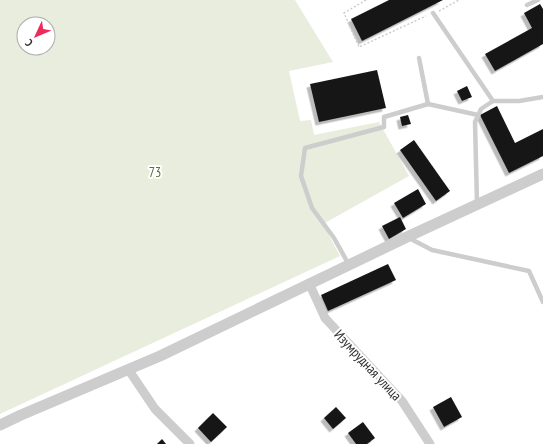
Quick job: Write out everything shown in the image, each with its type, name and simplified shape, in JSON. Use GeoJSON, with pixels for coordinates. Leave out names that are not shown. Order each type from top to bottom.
{"type":"FeatureCollection","features":[{"type":"Feature","properties":{"kind":"street"},"geometry":{"type":"LineString","coordinates":[[0,425],[160,356],[309,283],[543,174]]}},
{"type":"Feature","properties":{"kind":"street","name":"Изумрудная улица"},"geometry":{"type":"LineString","coordinates":[[309,283],[325,318],[402,401],[430,444]]}},
{"type":"Feature","properties":{"kind":"street"},"geometry":{"type":"LineString","coordinates":[[128,369],[155,410],[190,444]]}},
{"type":"Feature","properties":{"kind":"lane"},"geometry":{"type":"LineString","coordinates":[[527,5],[538,0]]}},
{"type":"Feature","properties":{"kind":"lane"},"geometry":{"type":"LineString","coordinates":[[433,13],[493,101]]}},
{"type":"Feature","properties":{"kind":"lane"},"geometry":{"type":"LineString","coordinates":[[419,58],[428,104]]}},
{"type":"Feature","properties":{"kind":"lane"},"geometry":{"type":"LineString","coordinates":[[477,205],[475,122],[481,109],[493,101],[519,101],[543,97]]}},
{"type":"Feature","properties":{"kind":"lane"},"geometry":{"type":"LineString","coordinates":[[349,265],[334,238],[312,208],[301,176],[305,148],[384,126],[384,117],[428,104],[478,115]]}},
{"type":"Feature","properties":{"kind":"lane"},"geometry":{"type":"LineString","coordinates":[[407,237],[432,250],[529,271],[543,302]]}},
{"type":"Feature","properties":{"kind":"path"},"geometry":{"type":"LineString","coordinates":[[366,0],[344,13],[359,46],[459,0]]}},
{"type":"Feature","properties":{"kind":"green space","name":"73"},"geometry":{"type":"Polygon","coordinates":[[[0,0],[295,0],[333,62],[289,71],[300,121],[311,120],[314,135],[379,122],[409,176],[323,224],[340,256],[0,414],[0,0]]]}},
{"type":"Feature","properties":{"kind":"building"},"geometry":{"type":"Polygon","coordinates":[[[389,0],[443,0],[362,41],[351,19],[389,0]]]}},
{"type":"Feature","properties":{"kind":"building"},"geometry":{"type":"Polygon","coordinates":[[[540,4],[543,9],[543,44],[495,71],[485,54],[532,28],[524,13],[540,4]]]}},
{"type":"Feature","properties":{"kind":"building"},"geometry":{"type":"Polygon","coordinates":[[[377,70],[386,108],[319,122],[310,84],[377,70]]]}},
{"type":"Feature","properties":{"kind":"building"},"geometry":{"type":"Polygon","coordinates":[[[467,86],[472,97],[462,101],[457,91],[467,86]]]}},
{"type":"Feature","properties":{"kind":"building"},"geometry":{"type":"Polygon","coordinates":[[[497,106],[515,143],[543,129],[543,156],[509,173],[480,115],[497,106]]]}},
{"type":"Feature","properties":{"kind":"building"},"geometry":{"type":"Polygon","coordinates":[[[408,115],[411,124],[402,126],[400,117],[408,115]]]}},
{"type":"Feature","properties":{"kind":"building"},"geometry":{"type":"Polygon","coordinates":[[[414,140],[450,191],[436,201],[400,150],[414,140]]]}},
{"type":"Feature","properties":{"kind":"building"},"geometry":{"type":"Polygon","coordinates":[[[418,189],[426,204],[403,218],[394,203],[418,189]]]}},
{"type":"Feature","properties":{"kind":"building"},"geometry":{"type":"Polygon","coordinates":[[[400,217],[406,229],[389,239],[382,226],[400,217]]]}},
{"type":"Feature","properties":{"kind":"building"},"geometry":{"type":"Polygon","coordinates":[[[388,264],[396,280],[328,311],[321,295],[388,264]]]}},
{"type":"Feature","properties":{"kind":"building"},"geometry":{"type":"Polygon","coordinates":[[[451,397],[462,417],[444,427],[433,407],[451,397]]]}},
{"type":"Feature","properties":{"kind":"building"},"geometry":{"type":"Polygon","coordinates":[[[336,407],[346,418],[333,429],[324,418],[336,407]]]}},
{"type":"Feature","properties":{"kind":"building"},"geometry":{"type":"Polygon","coordinates":[[[213,413],[227,427],[211,442],[198,428],[213,413]]]}},
{"type":"Feature","properties":{"kind":"building"},"geometry":{"type":"Polygon","coordinates":[[[363,422],[375,438],[367,444],[356,444],[348,433],[363,422]]]}},
{"type":"Feature","properties":{"kind":"building"},"geometry":{"type":"Polygon","coordinates":[[[162,439],[166,444],[157,444],[162,439]]]}}]}
